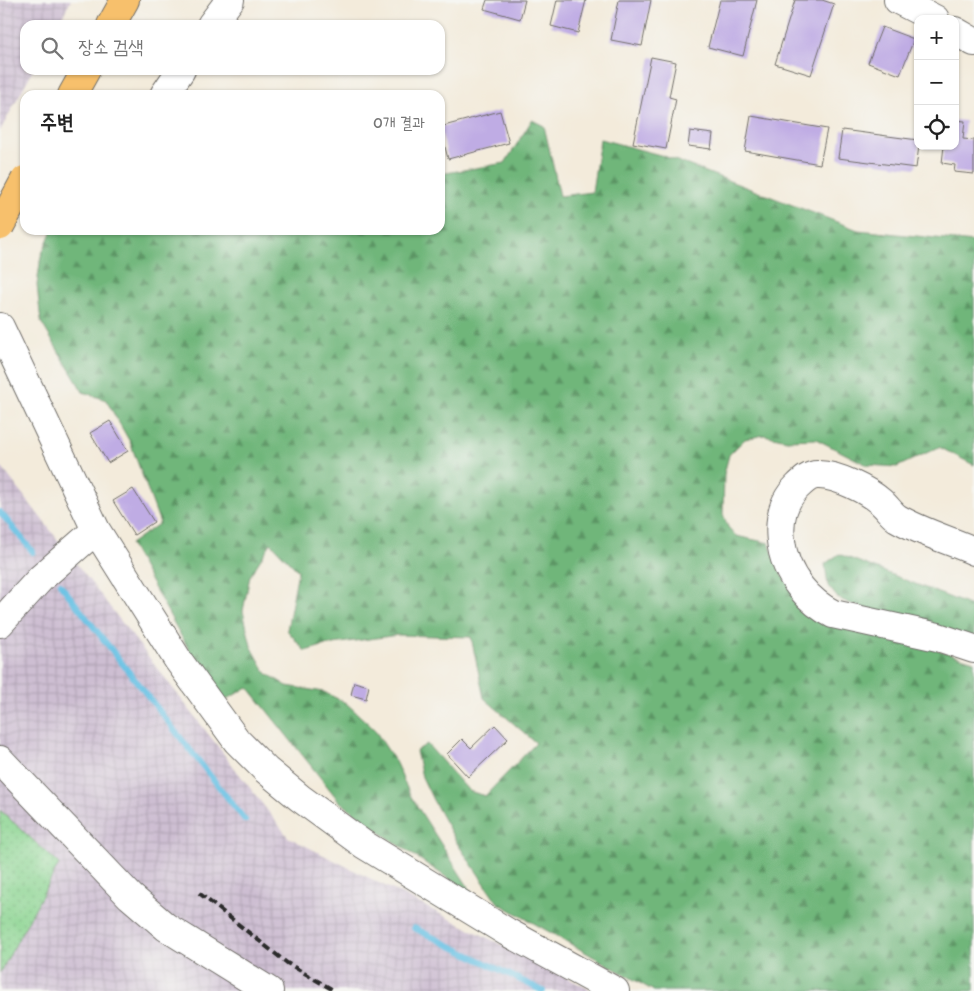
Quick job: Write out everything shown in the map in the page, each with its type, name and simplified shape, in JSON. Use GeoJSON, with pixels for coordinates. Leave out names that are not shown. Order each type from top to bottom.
{"type":"FeatureCollection","features":[{"type":"Feature","properties":{"kind":"highway"},"geometry":{"type":"LineString","coordinates":[[114,20],[125,0]]}},
{"type":"Feature","properties":{"kind":"highway"},"geometry":{"type":"LineString","coordinates":[[75,90],[83,75]]}},
{"type":"Feature","properties":{"kind":"highway"},"geometry":{"type":"LineString","coordinates":[[0,226],[20,189]]}},
{"type":"Feature","properties":{"kind":"street"},"geometry":{"type":"LineString","coordinates":[[202,20],[216,0]]}},
{"type":"Feature","properties":{"kind":"street"},"geometry":{"type":"LineString","coordinates":[[215,20],[230,0]]}},
{"type":"Feature","properties":{"kind":"street"},"geometry":{"type":"LineString","coordinates":[[898,0],[926,15]]}},
{"type":"Feature","properties":{"kind":"street"},"geometry":{"type":"LineString","coordinates":[[959,33],[974,42]]}},
{"type":"Feature","properties":{"kind":"street"},"geometry":{"type":"LineString","coordinates":[[152,90],[161,75]]}},
{"type":"Feature","properties":{"kind":"street"},"geometry":{"type":"LineString","coordinates":[[167,90],[178,75]]}},
{"type":"Feature","properties":{"kind":"street"},"geometry":{"type":"LineString","coordinates":[[0,217],[20,205]]}},
{"type":"Feature","properties":{"kind":"street"},"geometry":{"type":"LineString","coordinates":[[0,327],[96,530],[178,660],[237,741],[266,770],[325,818],[363,844],[507,932],[615,991]]}},
{"type":"Feature","properties":{"kind":"street"},"geometry":{"type":"LineString","coordinates":[[974,551],[896,517],[880,502],[838,478],[818,474],[805,479],[792,491],[784,507],[780,526],[782,548],[790,569],[800,587],[822,608],[833,614],[938,637],[974,649]]}},
{"type":"Feature","properties":{"kind":"street"},"geometry":{"type":"LineString","coordinates":[[0,623],[41,578],[96,530]]}},
{"type":"Feature","properties":{"kind":"street"},"geometry":{"type":"LineString","coordinates":[[0,760],[130,896],[159,921],[269,991]]}},
{"type":"Feature","properties":{"kind":"shaded area"},"geometry":{"type":"Polygon","coordinates":[[[0,0],[71,0],[61,20],[20,20],[20,75],[30,75],[22,90],[20,90],[20,94],[0,131],[0,0]]]}},
{"type":"Feature","properties":{"kind":"shaded area"},"geometry":{"type":"Polygon","coordinates":[[[0,465],[288,837],[593,991],[0,991],[0,973],[59,864],[0,810],[0,465]]]}},
{"type":"Feature","properties":{"kind":"green space"},"geometry":{"type":"Polygon","coordinates":[[[532,120],[544,126],[560,196],[592,192],[600,139],[664,156],[858,230],[974,242],[974,465],[939,447],[897,467],[867,465],[816,439],[787,440],[764,435],[745,439],[729,455],[724,474],[723,514],[728,527],[736,536],[769,543],[782,576],[892,636],[974,661],[974,991],[654,991],[498,903],[457,843],[433,800],[422,777],[416,751],[427,744],[469,791],[485,796],[536,743],[484,698],[471,637],[398,635],[326,645],[305,651],[287,630],[298,571],[271,543],[250,576],[243,611],[251,646],[266,673],[287,686],[324,692],[346,703],[374,729],[395,761],[410,795],[474,896],[381,833],[339,801],[248,687],[222,702],[190,652],[130,544],[160,523],[130,442],[106,400],[83,392],[41,322],[37,285],[41,256],[50,235],[445,235],[445,173],[505,163],[532,120]]]}},
{"type":"Feature","properties":{"kind":"green space"},"geometry":{"type":"Polygon","coordinates":[[[839,554],[974,607],[974,642],[860,608],[838,598],[828,586],[825,564],[839,554]]]}},
{"type":"Feature","properties":{"kind":"green space"},"geometry":{"type":"Polygon","coordinates":[[[0,810],[59,864],[0,973],[0,810]]]}},
{"type":"Feature","properties":{"kind":"building"},"geometry":{"type":"Polygon","coordinates":[[[487,0],[525,0],[520,19],[484,9],[487,0]]]}},
{"type":"Feature","properties":{"kind":"building"},"geometry":{"type":"Polygon","coordinates":[[[557,0],[586,0],[578,33],[551,26],[557,0]]]}},
{"type":"Feature","properties":{"kind":"building"},"geometry":{"type":"Polygon","coordinates":[[[619,0],[651,0],[642,46],[611,40],[619,0]]]}},
{"type":"Feature","properties":{"kind":"building"},"geometry":{"type":"Polygon","coordinates":[[[720,0],[757,0],[743,56],[708,47],[720,0]]]}},
{"type":"Feature","properties":{"kind":"building"},"geometry":{"type":"Polygon","coordinates":[[[795,0],[822,0],[834,4],[811,75],[775,64],[795,0]]]}},
{"type":"Feature","properties":{"kind":"building"},"geometry":{"type":"Polygon","coordinates":[[[882,27],[914,39],[900,75],[868,63],[882,27]]]}},
{"type":"Feature","properties":{"kind":"building"},"geometry":{"type":"Polygon","coordinates":[[[651,57],[676,62],[669,97],[676,99],[666,149],[633,143],[651,57]]]}},
{"type":"Feature","properties":{"kind":"building"},"geometry":{"type":"Polygon","coordinates":[[[500,111],[509,143],[448,159],[445,147],[445,126],[500,111]]]}},
{"type":"Feature","properties":{"kind":"building"},"geometry":{"type":"Polygon","coordinates":[[[751,116],[827,129],[820,164],[745,151],[751,116]]]}},
{"type":"Feature","properties":{"kind":"building"},"geometry":{"type":"Polygon","coordinates":[[[959,120],[965,121],[963,139],[974,140],[974,174],[954,172],[955,165],[942,163],[944,150],[959,150],[959,120]]]}},
{"type":"Feature","properties":{"kind":"building"},"geometry":{"type":"Polygon","coordinates":[[[842,130],[914,139],[914,150],[918,150],[916,168],[838,158],[842,130]]]}},
{"type":"Feature","properties":{"kind":"building"},"geometry":{"type":"Polygon","coordinates":[[[690,131],[713,134],[711,149],[688,146],[690,131]]]}},
{"type":"Feature","properties":{"kind":"building"},"geometry":{"type":"Polygon","coordinates":[[[110,421],[128,451],[108,463],[90,433],[110,421]]]}},
{"type":"Feature","properties":{"kind":"building"},"geometry":{"type":"Polygon","coordinates":[[[133,489],[154,522],[134,535],[113,501],[133,489]]]}},
{"type":"Feature","properties":{"kind":"building"},"geometry":{"type":"Polygon","coordinates":[[[354,682],[369,686],[366,699],[351,695],[354,682]]]}},
{"type":"Feature","properties":{"kind":"building"},"geometry":{"type":"Polygon","coordinates":[[[495,725],[508,739],[468,777],[447,754],[462,739],[471,748],[495,725]]]}},
{"type":"Feature","properties":{"kind":"waterway"},"geometry":{"type":"LineString","coordinates":[[0,512],[33,552]]}},
{"type":"Feature","properties":{"kind":"waterway"},"geometry":{"type":"LineString","coordinates":[[60,584],[245,820]]}},
{"type":"Feature","properties":{"kind":"waterway"},"geometry":{"type":"LineString","coordinates":[[414,928],[543,991]]}},
{"type":"Feature","properties":{"kind":"railway"},"geometry":{"type":"LineString","coordinates":[[199,893],[287,963],[335,991]]}}]}
